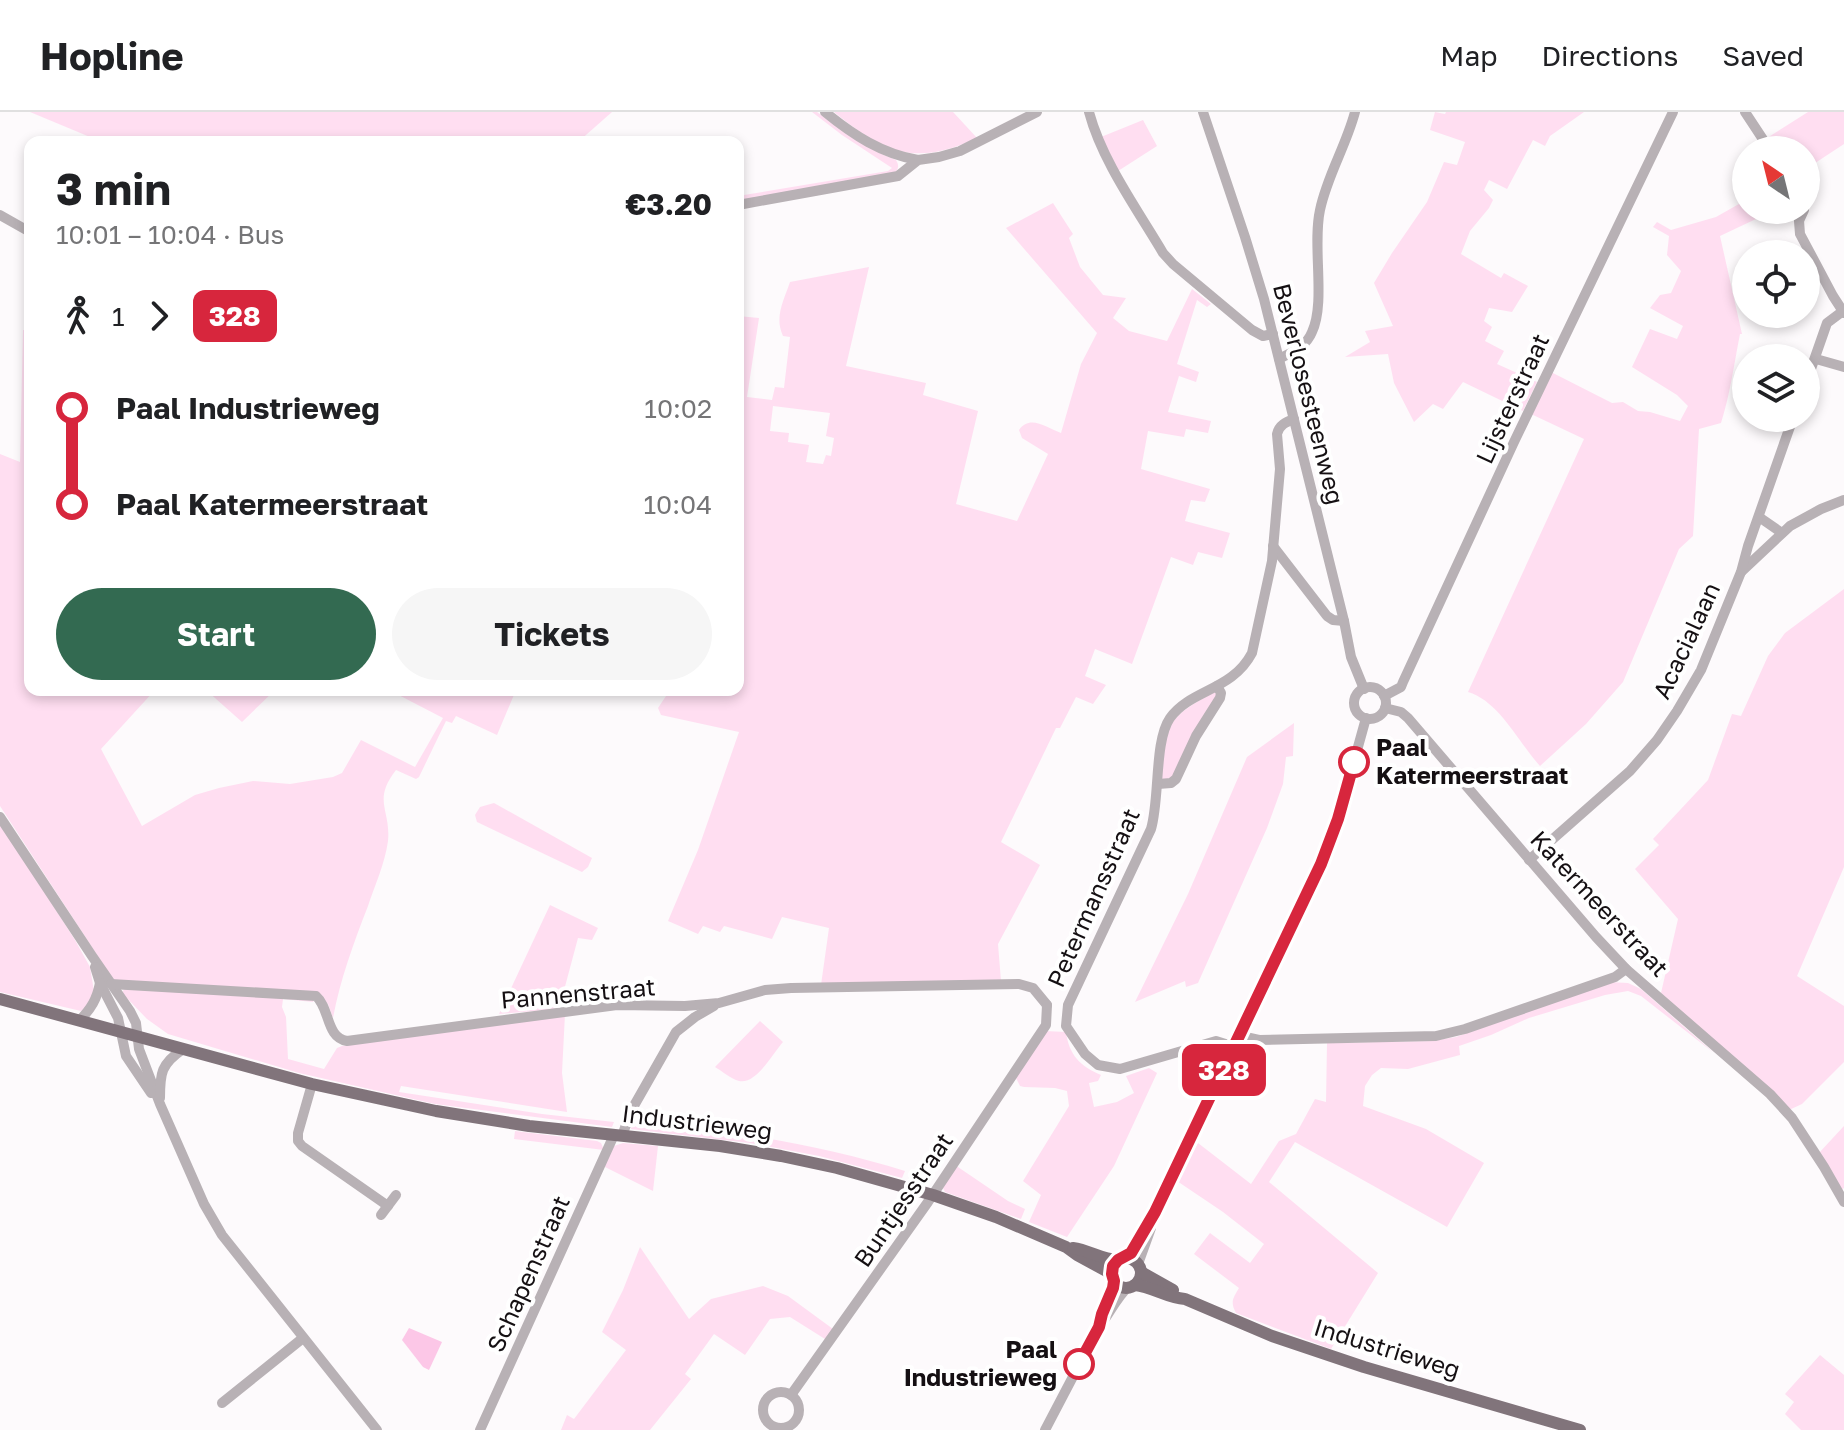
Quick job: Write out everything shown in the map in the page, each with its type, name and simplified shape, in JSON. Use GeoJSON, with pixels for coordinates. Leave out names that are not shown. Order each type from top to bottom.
{"type":"FeatureCollection","features":[{"type":"Feature","properties":{"kind":"main road","name":"Industrieweg"},"geometry":{"type":"LineString","coordinates":[[0,999],[312,1084],[452,1113],[529,1126],[720,1146],[837,1168],[933,1195],[996,1217],[1066,1247],[1113,1277],[1120,1286],[1152,1289],[1185,1299],[1272,1336],[1350,1362],[1580,1430]]}},
{"type":"Feature","properties":{"kind":"main road","name":"Industrieweg"},"geometry":{"type":"LineString","coordinates":[[1066,1247],[1110,1260],[1132,1259],[1185,1299]]}},
{"type":"Feature","properties":{"kind":"main road"},"geometry":{"type":"LineString","coordinates":[[1113,1277],[1113,1266],[1121,1259]]}},
{"type":"Feature","properties":{"kind":"main road"},"geometry":{"type":"LineString","coordinates":[[1131,1286],[1139,1281],[1140,1268]]}},
{"type":"Feature","properties":{"kind":"street"},"geometry":{"type":"LineString","coordinates":[[825,112],[884,152],[918,160],[960,151],[1037,112]]}},
{"type":"Feature","properties":{"kind":"street"},"geometry":{"type":"LineString","coordinates":[[1089,112],[1107,158],[1163,253],[1252,330],[1263,336],[1273,334]]}},
{"type":"Feature","properties":{"kind":"street","name":"Beverlosesteenweg"},"geometry":{"type":"LineString","coordinates":[[1121,1259],[1131,1253],[1155,1212],[1327,850],[1366,718],[1356,711],[1356,695],[1364,689],[1351,657],[1273,334],[1245,237],[1203,112]]}},
{"type":"Feature","properties":{"kind":"street"},"geometry":{"type":"LineString","coordinates":[[1279,359],[1300,348],[1313,331],[1318,304],[1319,211],[1355,112]]}},
{"type":"Feature","properties":{"kind":"street","name":"Lijsterstraat"},"geometry":{"type":"LineString","coordinates":[[1384,696],[1401,687],[1524,420],[1673,112]]}},
{"type":"Feature","properties":{"kind":"street"},"geometry":{"type":"LineString","coordinates":[[1745,112],[1761,136]]}},
{"type":"Feature","properties":{"kind":"street"},"geometry":{"type":"LineString","coordinates":[[744,204],[888,179],[898,176],[918,160]]}},
{"type":"Feature","properties":{"kind":"street"},"geometry":{"type":"LineString","coordinates":[[0,215],[24,229]]}},
{"type":"Feature","properties":{"kind":"street"},"geometry":{"type":"LineString","coordinates":[[1799,224],[1800,234],[1843,312],[1827,323],[1820,346]]}},
{"type":"Feature","properties":{"kind":"street"},"geometry":{"type":"LineString","coordinates":[[1820,360],[1844,367]]}},
{"type":"Feature","properties":{"kind":"street","name":"Petermansstraat"},"geometry":{"type":"LineString","coordinates":[[1235,1047],[1216,1041],[1130,1067],[1111,1069],[1091,1060],[1066,1026],[1068,1005],[1151,829],[1155,816],[1161,741],[1167,723],[1182,707],[1233,677],[1252,653],[1272,561],[1280,469],[1277,434],[1282,425],[1294,419]]}},
{"type":"Feature","properties":{"kind":"street","name":"Acacialaan"},"geometry":{"type":"LineString","coordinates":[[1529,860],[1630,771],[1677,711],[1701,670],[1741,572],[1788,432]]}},
{"type":"Feature","properties":{"kind":"street","name":"Acacialaan"},"geometry":{"type":"LineString","coordinates":[[1741,572],[1782,533],[1804,517],[1844,500]]}},
{"type":"Feature","properties":{"kind":"street"},"geometry":{"type":"LineString","coordinates":[[1759,517],[1782,533]]}},
{"type":"Feature","properties":{"kind":"street"},"geometry":{"type":"LineString","coordinates":[[1273,546],[1327,616],[1344,621]]}},
{"type":"Feature","properties":{"kind":"street","name":"Petermansstraat"},"geometry":{"type":"LineString","coordinates":[[1158,784],[1171,783],[1176,779],[1196,736],[1220,698],[1217,686]]}},
{"type":"Feature","properties":{"kind":"street"},"geometry":{"type":"LineString","coordinates":[[1364,689],[1372,687],[1384,696],[1385,708],[1376,718],[1366,718]]}},
{"type":"Feature","properties":{"kind":"street","name":"Katermeerstraat"},"geometry":{"type":"LineString","coordinates":[[1385,708],[1401,712],[1408,718],[1626,969],[1770,1094],[1792,1118],[1844,1202]]}},
{"type":"Feature","properties":{"kind":"street"},"geometry":{"type":"LineString","coordinates":[[0,817],[92,956],[118,1018],[126,1056],[160,1104]]}},
{"type":"Feature","properties":{"kind":"street"},"geometry":{"type":"LineString","coordinates":[[1241,1036],[1259,1040],[1436,1036],[1465,1029],[1615,977],[1626,969]]}},
{"type":"Feature","properties":{"kind":"street"},"geometry":{"type":"LineString","coordinates":[[79,1021],[93,1006],[106,984]]}},
{"type":"Feature","properties":{"kind":"street"},"geometry":{"type":"LineString","coordinates":[[106,984],[130,1011],[136,1023],[139,1049],[160,1104],[204,1204],[222,1235],[377,1430]]}},
{"type":"Feature","properties":{"kind":"street","name":"Pannenstraat"},"geometry":{"type":"LineString","coordinates":[[106,984],[316,996],[323,1002],[334,1035],[347,1041],[617,1005],[719,1003],[765,990],[1019,984],[1033,988],[1047,1005]]}},
{"type":"Feature","properties":{"kind":"street","name":"Schapenstraat"},"geometry":{"type":"LineString","coordinates":[[480,1430],[631,1111],[676,1032],[719,1003]]}},
{"type":"Feature","properties":{"kind":"street"},"geometry":{"type":"LineString","coordinates":[[1066,1026],[1046,1025],[1047,1005],[1068,1005]]}},
{"type":"Feature","properties":{"kind":"street","name":"Buntjesstraat"},"geometry":{"type":"LineString","coordinates":[[791,1395],[933,1195],[1046,1025]]}},
{"type":"Feature","properties":{"kind":"street"},"geometry":{"type":"LineString","coordinates":[[160,1104],[160,1078],[164,1066],[183,1049]]}},
{"type":"Feature","properties":{"kind":"street"},"geometry":{"type":"LineString","coordinates":[[312,1084],[298,1141],[384,1211],[396,1195]]}},
{"type":"Feature","properties":{"kind":"street","name":"Beverlosesteenweg"},"geometry":{"type":"LineString","coordinates":[[1140,1268],[1155,1212]]}},
{"type":"Feature","properties":{"kind":"street"},"geometry":{"type":"LineString","coordinates":[[1045,1430],[1099,1327],[1113,1277]]}},
{"type":"Feature","properties":{"kind":"street"},"geometry":{"type":"LineString","coordinates":[[1099,1327],[1121,1293],[1131,1286]]}},
{"type":"Feature","properties":{"kind":"street"},"geometry":{"type":"LineString","coordinates":[[222,1403],[303,1338]]}},
{"type":"Feature","properties":{"kind":"shaded area"},"geometry":{"type":"Polygon","coordinates":[[[30,112],[612,112],[585,136],[88,136],[30,112]]]}},
{"type":"Feature","properties":{"kind":"shaded area"},"geometry":{"type":"Polygon","coordinates":[[[812,112],[817,112],[865,145],[896,160],[898,166],[895,173],[744,200],[744,195],[892,168],[812,112]]]}},
{"type":"Feature","properties":{"kind":"shaded area"},"geometry":{"type":"Polygon","coordinates":[[[834,112],[953,112],[977,138],[936,152],[901,151],[869,137],[834,112]]]}},
{"type":"Feature","properties":{"kind":"shaded area"},"geometry":{"type":"Polygon","coordinates":[[[1435,112],[1584,112],[1550,136],[1545,146],[1533,140],[1507,189],[1489,180],[1484,190],[1493,200],[1470,231],[1461,254],[1501,278],[1504,273],[1528,286],[1512,312],[1489,308],[1484,321],[1492,327],[1485,341],[1504,351],[1497,364],[1537,382],[1523,411],[1463,382],[1443,409],[1433,404],[1414,422],[1394,383],[1388,354],[1345,357],[1370,342],[1365,331],[1393,326],[1374,283],[1427,202],[1444,162],[1457,165],[1465,142],[1430,130],[1435,112]]]}},
{"type":"Feature","properties":{"kind":"shaded area"},"geometry":{"type":"Polygon","coordinates":[[[1808,112],[1844,112],[1844,144],[1820,160],[1820,136],[1770,136],[1808,112]]]}},
{"type":"Feature","properties":{"kind":"shaded area"},"geometry":{"type":"Polygon","coordinates":[[[1143,120],[1157,146],[1118,171],[1101,137],[1143,120]]]}},
{"type":"Feature","properties":{"kind":"shaded area"},"geometry":{"type":"Polygon","coordinates":[[[1053,203],[1073,234],[1069,238],[1080,267],[1103,295],[1126,298],[1113,318],[1129,331],[1167,341],[1192,289],[1211,304],[1207,307],[1197,300],[1177,364],[1199,372],[1196,382],[1179,376],[1168,412],[1211,421],[1208,433],[1186,429],[1184,437],[1148,431],[1141,469],[1210,489],[1205,502],[1191,500],[1185,521],[1230,533],[1222,558],[1198,552],[1193,565],[1171,557],[1132,664],[1095,649],[1085,676],[1106,685],[1093,704],[1076,697],[1060,728],[1056,728],[1001,842],[1040,865],[998,944],[1001,981],[821,985],[829,928],[782,917],[772,939],[724,926],[720,932],[703,926],[698,934],[668,921],[698,850],[739,732],[661,715],[658,708],[666,696],[744,696],[744,317],[759,318],[747,397],[772,400],[775,387],[784,388],[790,337],[783,336],[779,322],[790,282],[869,267],[846,366],[926,383],[923,395],[978,411],[956,504],[1017,521],[1048,454],[1022,438],[1019,430],[1023,425],[1033,423],[1061,433],[1081,364],[1097,333],[1006,228],[1053,203]],[[773,406],[770,431],[789,433],[788,442],[809,445],[806,462],[823,464],[826,455],[831,456],[834,438],[826,436],[830,413],[773,406]]]}},
{"type":"Feature","properties":{"kind":"shaded area"},"geometry":{"type":"Polygon","coordinates":[[[1732,208],[1732,224],[1745,224],[1720,236],[1732,289],[1732,328],[1741,328],[1742,334],[1738,344],[1732,344],[1732,375],[1721,423],[1699,429],[1693,536],[1679,549],[1623,682],[1586,724],[1540,766],[1499,713],[1468,692],[1584,439],[1531,414],[1551,372],[1612,403],[1623,402],[1638,411],[1680,421],[1688,406],[1677,395],[1632,367],[1650,329],[1677,339],[1683,326],[1650,308],[1660,295],[1671,293],[1681,271],[1667,255],[1669,236],[1653,227],[1657,222],[1671,230],[1716,217],[1732,208]]]}},
{"type":"Feature","properties":{"kind":"shaded area"},"geometry":{"type":"Polygon","coordinates":[[[23,330],[24,696],[150,696],[101,749],[142,826],[195,795],[219,788],[253,781],[290,784],[333,777],[342,773],[361,740],[415,767],[443,718],[401,696],[513,696],[497,735],[456,716],[452,723],[446,721],[419,777],[416,779],[396,770],[389,781],[384,798],[387,849],[348,961],[333,1018],[328,1004],[317,994],[313,1002],[283,999],[288,1059],[324,1069],[337,1048],[342,1046],[565,1014],[562,1073],[567,1112],[401,1086],[399,1092],[614,1122],[612,1127],[435,1104],[299,1073],[168,1034],[147,1019],[122,993],[124,989],[114,981],[0,806],[0,454],[20,462],[23,330]]]}},
{"type":"Feature","properties":{"kind":"shaded area"},"geometry":{"type":"Polygon","coordinates":[[[1844,589],[1844,867],[1797,976],[1844,1006],[1844,1062],[1802,1104],[1789,1110],[1661,993],[1678,919],[1635,869],[1659,845],[1653,839],[1708,780],[1732,714],[1741,716],[1768,656],[1785,633],[1844,589]]]}},
{"type":"Feature","properties":{"kind":"shaded area"},"geometry":{"type":"Polygon","coordinates":[[[1215,691],[1218,693],[1173,778],[1163,780],[1165,744],[1172,724],[1187,709],[1215,691]]]}},
{"type":"Feature","properties":{"kind":"shaded area"},"geometry":{"type":"Polygon","coordinates":[[[213,696],[269,696],[242,722],[213,696]]]}},
{"type":"Feature","properties":{"kind":"shaded area"},"geometry":{"type":"Polygon","coordinates":[[[1294,723],[1293,756],[1286,757],[1283,784],[1267,828],[1198,983],[1186,987],[1185,981],[1135,1002],[1188,894],[1247,757],[1294,723]]]}},
{"type":"Feature","properties":{"kind":"shaded area"},"geometry":{"type":"Polygon","coordinates":[[[494,803],[592,858],[588,867],[582,872],[477,822],[475,815],[480,807],[494,803]]]}},
{"type":"Feature","properties":{"kind":"shaded area"},"geometry":{"type":"Polygon","coordinates":[[[0,822],[90,967],[94,991],[88,1006],[81,1011],[0,992],[0,822]]]}},
{"type":"Feature","properties":{"kind":"shaded area"},"geometry":{"type":"Polygon","coordinates":[[[550,905],[598,928],[592,940],[578,938],[559,1009],[499,1014],[550,905]]]}},
{"type":"Feature","properties":{"kind":"shaded area"},"geometry":{"type":"Polygon","coordinates":[[[1609,982],[1628,983],[1641,989],[1714,1053],[1641,996],[1628,991],[1529,1018],[1459,1046],[1460,1055],[1408,1069],[1381,1068],[1365,1086],[1363,1106],[1426,1129],[1484,1163],[1447,1227],[1295,1142],[1269,1182],[1378,1273],[1331,1349],[1236,1313],[1233,1300],[1239,1288],[1194,1254],[1210,1233],[1250,1263],[1264,1244],[1177,1181],[1198,1143],[1251,1184],[1279,1141],[1296,1134],[1315,1099],[1326,1102],[1327,1043],[1431,1041],[1456,1037],[1609,982]]]}},
{"type":"Feature","properties":{"kind":"shaded area"},"geometry":{"type":"Polygon","coordinates":[[[760,1021],[783,1042],[764,1067],[752,1078],[739,1081],[715,1067],[760,1021]]]}},
{"type":"Feature","properties":{"kind":"shaded area"},"geometry":{"type":"Polygon","coordinates":[[[1045,1031],[1066,1032],[1077,1059],[1101,1075],[1098,1081],[1089,1083],[1094,1107],[1117,1102],[1134,1093],[1126,1076],[1149,1068],[1157,1073],[1114,1166],[1067,1237],[1029,1222],[1041,1195],[1023,1181],[1069,1106],[1067,1091],[1020,1086],[1015,1076],[1045,1031]]]}},
{"type":"Feature","properties":{"kind":"shaded area"},"geometry":{"type":"Polygon","coordinates":[[[633,1121],[770,1139],[905,1171],[902,1178],[819,1156],[750,1143],[631,1129],[633,1121]]]}},
{"type":"Feature","properties":{"kind":"shaded area"},"geometry":{"type":"Polygon","coordinates":[[[1844,1126],[1844,1188],[1841,1190],[1819,1153],[1844,1126]]]}},
{"type":"Feature","properties":{"kind":"shaded area"},"geometry":{"type":"Polygon","coordinates":[[[515,1131],[597,1141],[604,1150],[514,1139],[515,1131]]]}},
{"type":"Feature","properties":{"kind":"shaded area"},"geometry":{"type":"Polygon","coordinates":[[[623,1143],[658,1146],[653,1191],[603,1166],[614,1146],[623,1143]]]}},
{"type":"Feature","properties":{"kind":"shaded area"},"geometry":{"type":"Polygon","coordinates":[[[955,1165],[1025,1209],[1021,1219],[945,1192],[943,1188],[955,1165]]]}},
{"type":"Feature","properties":{"kind":"shaded area"},"geometry":{"type":"Polygon","coordinates":[[[640,1247],[689,1319],[711,1299],[763,1286],[788,1296],[833,1329],[825,1339],[790,1317],[770,1319],[745,1355],[714,1334],[685,1374],[691,1379],[650,1430],[561,1430],[567,1415],[574,1419],[626,1350],[602,1332],[640,1247]]]}},
{"type":"Feature","properties":{"kind":"shaded area"},"geometry":{"type":"Polygon","coordinates":[[[409,1328],[442,1342],[429,1370],[423,1367],[402,1340],[409,1328]]]}},
{"type":"Feature","properties":{"kind":"shaded area"},"geometry":{"type":"Polygon","coordinates":[[[1820,1355],[1844,1375],[1844,1430],[1801,1430],[1785,1414],[1794,1402],[1785,1394],[1820,1355]]]}},
{"type":"Feature","properties":{"kind":"bus line","name":"328"},"geometry":{"type":"LineString","coordinates":[[1079,1364],[1099,1327],[1113,1288],[1113,1266],[1131,1253],[1155,1212],[1321,864],[1354,762]]}},
{"type":"Feature","properties":{"kind":"place","name":"Paal Katermeerstraat"},"geometry":{"type":"Point","coordinates":[1354,762]}},
{"type":"Feature","properties":{"kind":"place","name":"Paal Industrieweg"},"geometry":{"type":"Point","coordinates":[1079,1364]}}]}
